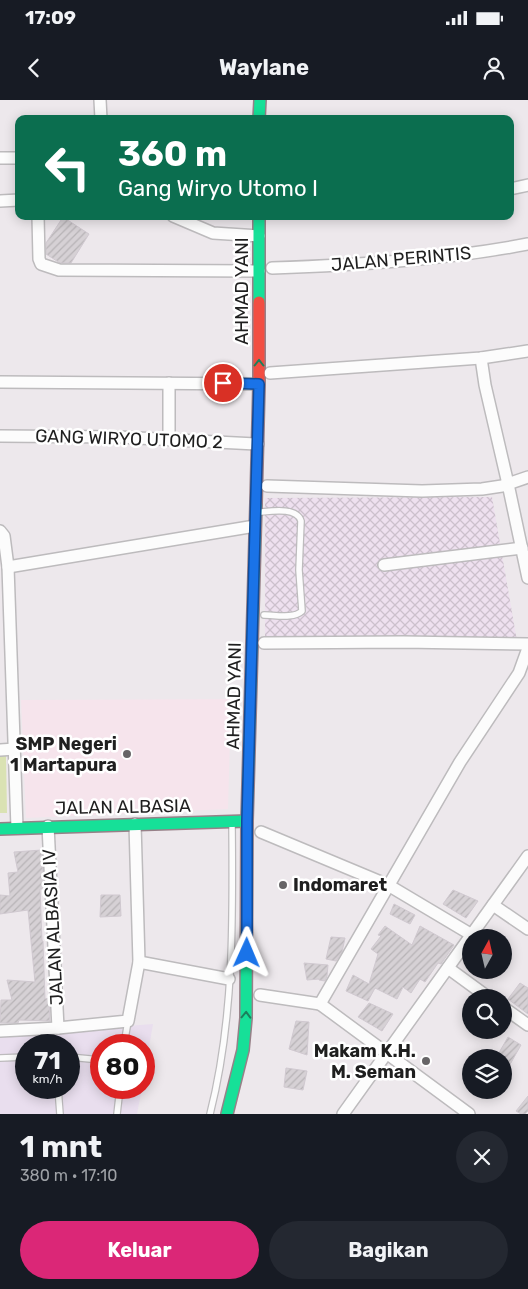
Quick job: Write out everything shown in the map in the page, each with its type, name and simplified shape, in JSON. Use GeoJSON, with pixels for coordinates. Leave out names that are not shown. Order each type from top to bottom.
{"type":"FeatureCollection","features":[{"type":"Feature","properties":{"kind":"main road"},"geometry":{"type":"LineString","coordinates":[[259,115],[260,100]]}},
{"type":"Feature","properties":{"kind":"main road","name":"AHMAD YANI"},"geometry":{"type":"LineString","coordinates":[[227,1114],[233,1048],[246,1018],[248,923],[247,821],[256,526],[261,512],[258,444],[259,220]]}},
{"type":"Feature","properties":{"kind":"main road"},"geometry":{"type":"LineString","coordinates":[[264,647],[261,512],[267,486],[270,344]]}},
{"type":"Feature","properties":{"kind":"main road","name":"JALAN ALBASIA"},"geometry":{"type":"LineString","coordinates":[[0,829],[247,821]]}},
{"type":"Feature","properties":{"kind":"main road"},"geometry":{"type":"LineString","coordinates":[[248,923],[260,922]]}},
{"type":"Feature","properties":{"kind":"main road"},"geometry":{"type":"LineString","coordinates":[[247,937],[260,937]]}},
{"type":"Feature","properties":{"kind":"main road"},"geometry":{"type":"LineString","coordinates":[[253,1060],[256,1041]]}},
{"type":"Feature","properties":{"kind":"street"},"geometry":{"type":"LineString","coordinates":[[100,100],[101,115]]}},
{"type":"Feature","properties":{"kind":"street"},"geometry":{"type":"LineString","coordinates":[[0,158],[15,158]]}},
{"type":"Feature","properties":{"kind":"street"},"geometry":{"type":"LineString","coordinates":[[514,188],[528,185]]}},
{"type":"Feature","properties":{"kind":"street"},"geometry":{"type":"LineString","coordinates":[[0,201],[15,200]]}},
{"type":"Feature","properties":{"kind":"street"},"geometry":{"type":"LineString","coordinates":[[38,220],[39,258],[41,264],[49,268],[59,270],[259,271]]}},
{"type":"Feature","properties":{"kind":"street"},"geometry":{"type":"LineString","coordinates":[[183,220],[213,232],[259,236]]}},
{"type":"Feature","properties":{"kind":"street","name":"JALAN PERINTIS"},"geometry":{"type":"LineString","coordinates":[[272,268],[386,262],[500,250],[528,244]]}},
{"type":"Feature","properties":{"kind":"street"},"geometry":{"type":"LineString","coordinates":[[270,373],[481,358],[528,351]]}},
{"type":"Feature","properties":{"kind":"street"},"geometry":{"type":"LineString","coordinates":[[481,358],[485,385],[528,578]]}},
{"type":"Feature","properties":{"kind":"street"},"geometry":{"type":"LineString","coordinates":[[0,382],[259,384]]}},
{"type":"Feature","properties":{"kind":"street"},"geometry":{"type":"LineString","coordinates":[[169,383],[169,438]]}},
{"type":"Feature","properties":{"kind":"street","name":"GANG WIRYO UTOMO 2"},"geometry":{"type":"LineString","coordinates":[[0,436],[118,436],[258,444]]}},
{"type":"Feature","properties":{"kind":"street"},"geometry":{"type":"LineString","coordinates":[[267,486],[422,492],[482,489],[508,484],[528,477]]}},
{"type":"Feature","properties":{"kind":"street"},"geometry":{"type":"LineString","coordinates":[[8,567],[256,526]]}},
{"type":"Feature","properties":{"kind":"street"},"geometry":{"type":"LineString","coordinates":[[0,532],[4,536],[8,567],[17,828]]}},
{"type":"Feature","properties":{"kind":"street"},"geometry":{"type":"LineString","coordinates":[[384,565],[522,548]]}},
{"type":"Feature","properties":{"kind":"street"},"geometry":{"type":"LineString","coordinates":[[264,647],[403,642],[528,646],[519,672],[460,762],[320,1004]]}},
{"type":"Feature","properties":{"kind":"street"},"geometry":{"type":"LineString","coordinates":[[0,750],[15,749]]}},
{"type":"Feature","properties":{"kind":"street"},"geometry":{"type":"LineString","coordinates":[[0,1031],[58,1028],[128,1021],[139,962],[135,824]]}},
{"type":"Feature","properties":{"kind":"street","name":"JALAN ALBASIA IV"},"geometry":{"type":"LineString","coordinates":[[48,826],[58,1028]]}},
{"type":"Feature","properties":{"kind":"street"},"geometry":{"type":"LineString","coordinates":[[261,831],[388,885],[462,929]]}},
{"type":"Feature","properties":{"kind":"street"},"geometry":{"type":"LineString","coordinates":[[476,929],[528,856]]}},
{"type":"Feature","properties":{"kind":"street"},"geometry":{"type":"LineString","coordinates":[[493,905],[528,929]]}},
{"type":"Feature","properties":{"kind":"street"},"geometry":{"type":"LineString","coordinates":[[343,1114],[462,949]]}},
{"type":"Feature","properties":{"kind":"street"},"geometry":{"type":"LineString","coordinates":[[139,962],[229,979]]}},
{"type":"Feature","properties":{"kind":"street"},"geometry":{"type":"LineString","coordinates":[[448,968],[477,989]]}},
{"type":"Feature","properties":{"kind":"street"},"geometry":{"type":"LineString","coordinates":[[260,995],[320,1004],[469,1114]]}},
{"type":"Feature","properties":{"kind":"street"},"geometry":{"type":"LineString","coordinates":[[512,1014],[528,1025]]}},
{"type":"Feature","properties":{"kind":"lane"},"geometry":{"type":"LineString","coordinates":[[261,512],[284,511],[296,513],[300,516],[301,521],[299,570],[302,611],[299,614],[293,615],[264,615]]}},
{"type":"Feature","properties":{"kind":"lane"},"geometry":{"type":"LineString","coordinates":[[210,1114],[233,1048],[229,979],[233,890],[232,822]]}},
{"type":"Feature","properties":{"kind":"lane"},"geometry":{"type":"LineString","coordinates":[[233,890],[248,891]]}},
{"type":"Feature","properties":{"kind":"lane"},"geometry":{"type":"LineString","coordinates":[[126,1034],[128,1021]]}},
{"type":"Feature","properties":{"kind":"lane"},"geometry":{"type":"LineString","coordinates":[[0,1058],[15,1057]]}},
{"type":"Feature","properties":{"kind":"lane"},"geometry":{"type":"LineString","coordinates":[[59,1099],[60,1114]]}},
{"type":"Feature","properties":{"kind":"lane"},"geometry":{"type":"LineString","coordinates":[[117,1114],[119,1099]]}},
{"type":"Feature","properties":{"kind":"shaded area"},"geometry":{"type":"Polygon","coordinates":[[[492,497],[517,641],[265,641],[265,498],[492,497]]]}},
{"type":"Feature","properties":{"kind":"shaded area","name":"SMP Negeri 1 Martapura"},"geometry":{"type":"Polygon","coordinates":[[[231,699],[228,809],[26,818],[21,700],[231,699]]]}},
{"type":"Feature","properties":{"kind":"shaded area"},"geometry":{"type":"Polygon","coordinates":[[[153,1024],[151,1034],[90,1034],[90,1099],[140,1099],[137,1114],[0,1114],[0,1036],[15,1035],[15,1099],[80,1099],[80,1034],[26,1034],[153,1024]]]}},
{"type":"Feature","properties":{"kind":"green space"},"geometry":{"type":"Polygon","coordinates":[[[0,754],[6,754],[7,813],[0,813],[0,754]]]}},
{"type":"Feature","properties":{"kind":"building"},"geometry":{"type":"Polygon","coordinates":[[[61,220],[68,220],[89,234],[71,263],[60,263],[46,254],[46,243],[61,220]]]}},
{"type":"Feature","properties":{"kind":"building"},"geometry":{"type":"Polygon","coordinates":[[[42,850],[44,889],[40,889],[42,941],[45,999],[49,998],[50,1021],[19,1020],[18,1023],[0,1023],[1,1000],[12,1000],[7,980],[35,982],[28,910],[0,914],[0,895],[10,896],[8,873],[18,872],[14,852],[42,850]]]}},
{"type":"Feature","properties":{"kind":"building"},"geometry":{"type":"Polygon","coordinates":[[[453,890],[478,901],[466,918],[443,904],[453,890]]]}},
{"type":"Feature","properties":{"kind":"building"},"geometry":{"type":"Polygon","coordinates":[[[101,895],[120,895],[121,916],[100,917],[101,895]]]}},
{"type":"Feature","properties":{"kind":"building"},"geometry":{"type":"Polygon","coordinates":[[[394,904],[415,915],[410,924],[390,914],[394,904]]]}},
{"type":"Feature","properties":{"kind":"building"},"geometry":{"type":"Polygon","coordinates":[[[385,926],[412,945],[420,926],[454,945],[425,982],[420,979],[411,993],[403,987],[397,999],[375,988],[368,1001],[346,991],[353,975],[369,984],[378,954],[371,949],[381,936],[378,935],[385,926]]]}},
{"type":"Feature","properties":{"kind":"building"},"geometry":{"type":"Polygon","coordinates":[[[331,937],[345,938],[342,952],[336,961],[326,959],[331,937]]]}},
{"type":"Feature","properties":{"kind":"building"},"geometry":{"type":"Polygon","coordinates":[[[304,963],[328,965],[325,981],[319,979],[307,980],[304,963]]]}},
{"type":"Feature","properties":{"kind":"building"},"geometry":{"type":"Polygon","coordinates":[[[520,983],[528,988],[528,1014],[512,1002],[512,994],[520,983]]]}},
{"type":"Feature","properties":{"kind":"building"},"geometry":{"type":"Polygon","coordinates":[[[369,1003],[393,1014],[382,1031],[358,1017],[369,1003]]]}},
{"type":"Feature","properties":{"kind":"building"},"geometry":{"type":"Polygon","coordinates":[[[296,1021],[309,1022],[307,1055],[289,1049],[296,1021]]]}},
{"type":"Feature","properties":{"kind":"building"},"geometry":{"type":"Polygon","coordinates":[[[507,1039],[511,1039],[521,1045],[512,1061],[512,1049],[501,1049],[507,1039]]]}},
{"type":"Feature","properties":{"kind":"building"},"geometry":{"type":"Polygon","coordinates":[[[286,1068],[307,1071],[303,1090],[284,1087],[286,1068]]]}},
{"type":"Feature","properties":{"kind":"building"},"geometry":{"type":"Polygon","coordinates":[[[528,1096],[528,1111],[525,1114],[521,1114],[516,1111],[528,1096]]]}},
{"type":"Feature","properties":{"kind":"traffic: fast"},"geometry":{"type":"LineString","coordinates":[[259,115],[260,100]]}},
{"type":"Feature","properties":{"kind":"traffic: fast"},"geometry":{"type":"LineString","coordinates":[[259,220],[259,302]]}},
{"type":"Feature","properties":{"kind":"traffic: fast"},"geometry":{"type":"LineString","coordinates":[[227,1114],[243,1050],[246,1018],[247,821],[256,503]]}},
{"type":"Feature","properties":{"kind":"traffic: fast"},"geometry":{"type":"LineString","coordinates":[[0,829],[247,821]]}},
{"type":"Feature","properties":{"kind":"traffic: jam"},"geometry":{"type":"LineString","coordinates":[[256,503],[259,302]]}},
{"type":"Feature","properties":{"kind":"place","name":"SMP Negeri 1 Martapura"},"geometry":{"type":"Point","coordinates":[127,754]}},
{"type":"Feature","properties":{"kind":"place","name":"Indomaret"},"geometry":{"type":"Point","coordinates":[283,885]}},
{"type":"Feature","properties":{"kind":"place","name":"Makam K.H. M. Seman"},"geometry":{"type":"Point","coordinates":[426,1061]}},
{"type":"Feature","properties":{"kind":"route"},"geometry":{"type":"LineString","coordinates":[[223,383],[259,384],[247,821],[247,953]]}}]}
